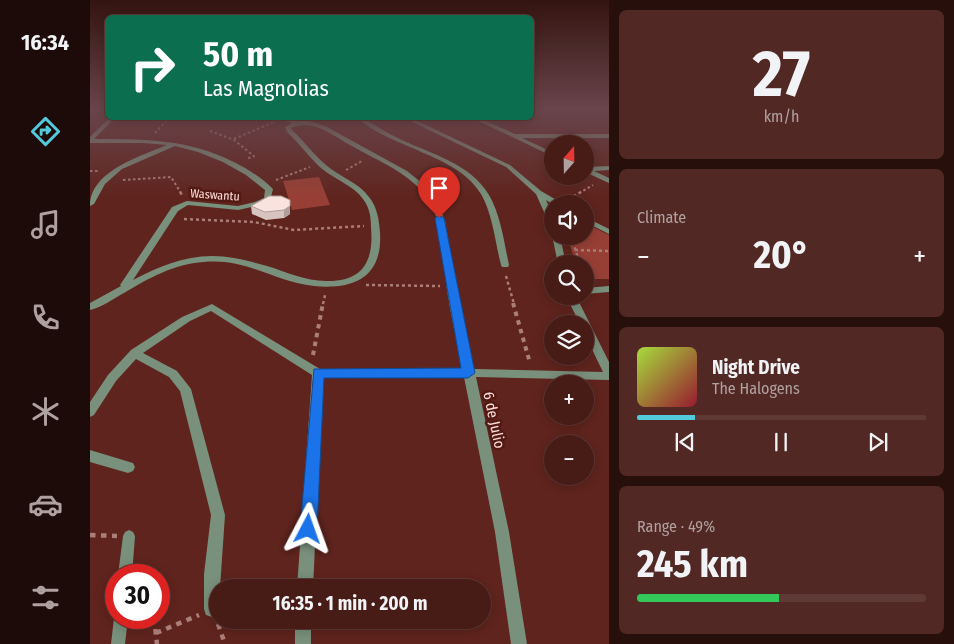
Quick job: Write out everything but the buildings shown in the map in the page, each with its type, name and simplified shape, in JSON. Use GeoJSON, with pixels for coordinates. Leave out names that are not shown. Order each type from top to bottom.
{"type":"FeatureCollection","features":[{"type":"Feature","properties":{"kind":"street"},"geometry":{"type":"LineString","coordinates":[[90,307],[123,288],[172,265],[204,259],[233,261],[258,266],[285,277],[312,283],[341,284],[362,277],[372,266],[376,242],[371,204],[362,193],[328,170],[295,138]]}},
{"type":"Feature","properties":{"kind":"street","name":"6 de Julio"},"geometry":{"type":"LineString","coordinates":[[343,138],[368,154],[408,174],[419,183],[436,205],[447,254],[451,286],[468,373],[502,534],[519,644]]}},
{"type":"Feature","properties":{"kind":"street"},"geometry":{"type":"LineString","coordinates":[[393,138],[457,168],[475,181],[485,194],[505,265]]}},
{"type":"Feature","properties":{"kind":"street"},"geometry":{"type":"LineString","coordinates":[[449,138],[508,166],[544,196]]}},
{"type":"Feature","properties":{"kind":"street"},"geometry":{"type":"LineString","coordinates":[[518,138],[544,150]]}},
{"type":"Feature","properties":{"kind":"street","name":"Waswantu"},"geometry":{"type":"LineString","coordinates":[[90,140],[174,144],[204,152],[248,173],[264,184],[270,194],[267,199],[255,206],[244,208],[187,203],[175,209],[123,288]]}},
{"type":"Feature","properties":{"kind":"street"},"geometry":{"type":"LineString","coordinates":[[90,204],[102,182],[117,172],[174,144]]}},
{"type":"Feature","properties":{"kind":"street"},"geometry":{"type":"LineString","coordinates":[[594,169],[609,168]]}},
{"type":"Feature","properties":{"kind":"street"},"geometry":{"type":"LineString","coordinates":[[594,174],[607,180]]}},
{"type":"Feature","properties":{"kind":"street"},"geometry":{"type":"LineString","coordinates":[[539,193],[544,204]]}},
{"type":"Feature","properties":{"kind":"street"},"geometry":{"type":"LineString","coordinates":[[594,224],[609,232]]}},
{"type":"Feature","properties":{"kind":"street"},"geometry":{"type":"LineString","coordinates":[[594,290],[609,289]]}},
{"type":"Feature","properties":{"kind":"street"},"geometry":{"type":"LineString","coordinates":[[90,412],[112,378],[136,353],[186,319],[212,307],[314,370],[609,375],[594,343]]}},
{"type":"Feature","properties":{"kind":"street"},"geometry":{"type":"LineString","coordinates":[[136,353],[173,374],[185,389],[218,515],[212,579]]}},
{"type":"Feature","properties":{"kind":"street"},"geometry":{"type":"LineString","coordinates":[[305,579],[314,370]]}},
{"type":"Feature","properties":{"kind":"street"},"geometry":{"type":"LineString","coordinates":[[90,456],[128,467]]}},
{"type":"Feature","properties":{"kind":"street"},"geometry":{"type":"LineString","coordinates":[[303,629],[304,644]]}},
{"type":"Feature","properties":{"kind":"lane"},"geometry":{"type":"LineString","coordinates":[[126,564],[129,536]]}},
{"type":"Feature","properties":{"kind":"lane"},"geometry":{"type":"LineString","coordinates":[[118,644],[120,629]]}},
{"type":"Feature","properties":{"kind":"path"},"geometry":{"type":"LineString","coordinates":[[146,142],[150,138]]}},
{"type":"Feature","properties":{"kind":"path"},"geometry":{"type":"LineString","coordinates":[[229,164],[254,156],[233,139]]}},
{"type":"Feature","properties":{"kind":"path"},"geometry":{"type":"LineString","coordinates":[[264,184],[321,163]]}},
{"type":"Feature","properties":{"kind":"path"},"geometry":{"type":"LineString","coordinates":[[117,172],[116,179],[121,181],[171,177],[187,203]]}},
{"type":"Feature","properties":{"kind":"path"},"geometry":{"type":"LineString","coordinates":[[576,195],[607,180]]}},
{"type":"Feature","properties":{"kind":"path"},"geometry":{"type":"LineString","coordinates":[[162,228],[185,218],[254,222],[294,230],[375,225]]}},
{"type":"Feature","properties":{"kind":"path"},"geometry":{"type":"LineString","coordinates":[[574,245],[577,255]]}},
{"type":"Feature","properties":{"kind":"path"},"geometry":{"type":"LineString","coordinates":[[575,250],[609,251]]}},
{"type":"Feature","properties":{"kind":"path"},"geometry":{"type":"LineString","coordinates":[[505,265],[509,292],[534,374]]}},
{"type":"Feature","properties":{"kind":"path"},"geometry":{"type":"LineString","coordinates":[[314,370],[327,283]]}},
{"type":"Feature","properties":{"kind":"path"},"geometry":{"type":"LineString","coordinates":[[341,284],[451,286]]}},
{"type":"Feature","properties":{"kind":"path"},"geometry":{"type":"LineString","coordinates":[[90,535],[129,536]]}},
{"type":"Feature","properties":{"kind":"path"},"geometry":{"type":"LineString","coordinates":[[156,633],[209,610]]}},
{"type":"Feature","properties":{"kind":"path"},"geometry":{"type":"LineString","coordinates":[[155,629],[157,644]]}},
{"type":"Feature","properties":{"kind":"path"},"geometry":{"type":"LineString","coordinates":[[219,629],[225,644]]}},
{"type":"Feature","properties":{"kind":"shaded area"},"geometry":{"type":"Polygon","coordinates":[[[319,177],[330,205],[292,210],[283,181],[319,177]]]}},
{"type":"Feature","properties":{"kind":"shaded area"},"geometry":{"type":"Polygon","coordinates":[[[594,228],[609,235],[609,279],[594,279],[594,255],[573,255],[570,245],[594,245],[594,228]]]}},
{"type":"Feature","properties":{"kind":"route"},"geometry":{"type":"LineString","coordinates":[[308,529],[318,373],[468,373],[439,218]]}}]}
